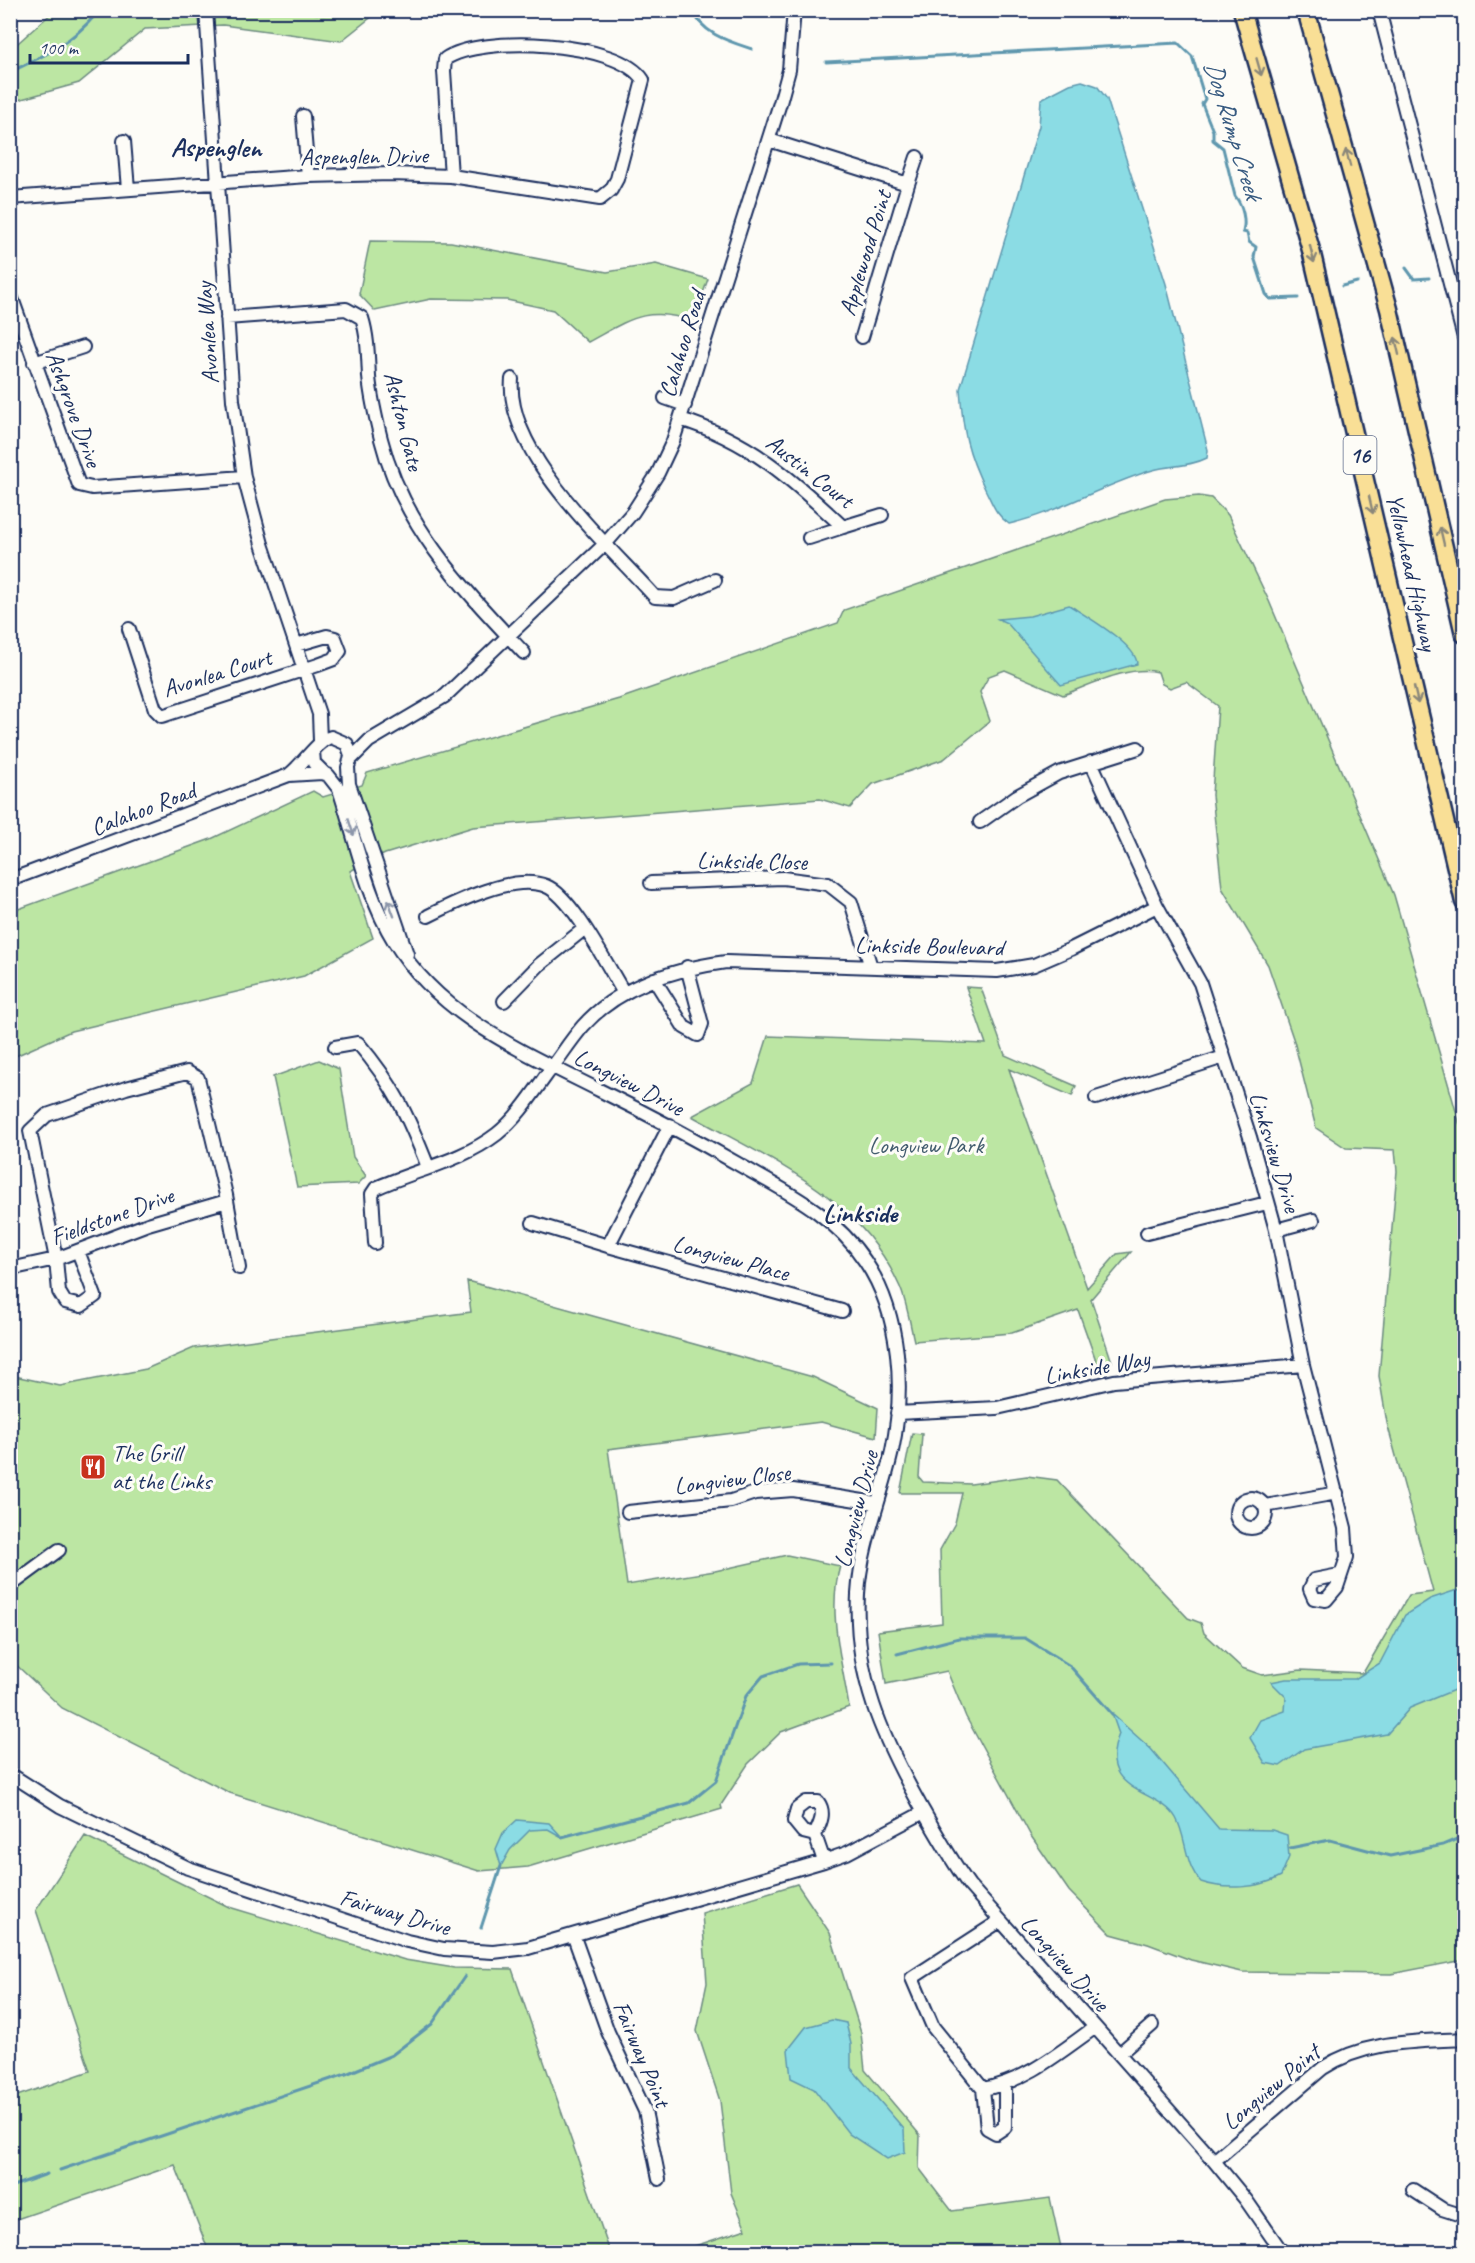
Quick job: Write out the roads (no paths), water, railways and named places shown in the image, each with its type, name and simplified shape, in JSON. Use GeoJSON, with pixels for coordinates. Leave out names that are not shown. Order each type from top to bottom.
{"type":"FeatureCollection","features":[{"type":"Feature","properties":{"kind":"highway","name":"Yellowhead Highway"},"geometry":{"type":"LineString","coordinates":[[1242,10],[1311,250],[1464,902]]}},
{"type":"Feature","properties":{"kind":"highway","name":"Yellowhead Highway"},"geometry":{"type":"LineString","coordinates":[[1306,10],[1389,309],[1464,634]]}},
{"type":"Feature","properties":{"kind":"street","name":"Avonlea Way"},"geometry":{"type":"LineString","coordinates":[[206,10],[233,400],[244,477],[262,544],[320,714],[340,739]]}},
{"type":"Feature","properties":{"kind":"street","name":"Calahoo Road"},"geometry":{"type":"LineString","coordinates":[[350,763],[369,741],[445,696],[606,543],[633,512],[658,473],[685,405],[769,140],[789,70],[794,10]]}},
{"type":"Feature","properties":{"kind":"street"},"geometry":{"type":"LineString","coordinates":[[1379,10],[1464,338]]}},
{"type":"Feature","properties":{"kind":"street","name":"Aspenglen Drive"},"geometry":{"type":"LineString","coordinates":[[10,198],[308,176],[452,176],[600,199],[611,190],[616,179],[643,80],[630,66],[557,44],[539,43],[467,49],[445,59],[452,176]]}},
{"type":"Feature","properties":{"kind":"street"},"geometry":{"type":"LineString","coordinates":[[303,116],[308,176]]}},
{"type":"Feature","properties":{"kind":"street","name":"Applewood Point"},"geometry":{"type":"LineString","coordinates":[[769,140],[908,184],[861,337]]}},
{"type":"Feature","properties":{"kind":"street"},"geometry":{"type":"LineString","coordinates":[[124,141],[128,189]]}},
{"type":"Feature","properties":{"kind":"street"},"geometry":{"type":"LineString","coordinates":[[908,184],[917,158]]}},
{"type":"Feature","properties":{"kind":"street","name":"Ashgrove Drive"},"geometry":{"type":"LineString","coordinates":[[10,293],[79,484],[92,488],[244,477]]}},
{"type":"Feature","properties":{"kind":"street","name":"Ashton Gate"},"geometry":{"type":"LineString","coordinates":[[227,318],[346,309],[362,318],[366,331],[375,412],[393,475],[429,544],[508,636]]}},
{"type":"Feature","properties":{"kind":"street"},"geometry":{"type":"LineString","coordinates":[[34,363],[83,347]]}},
{"type":"Feature","properties":{"kind":"street"},"geometry":{"type":"LineString","coordinates":[[512,379],[510,398],[520,427],[539,464],[560,495],[655,597],[674,598],[715,580]]}},
{"type":"Feature","properties":{"kind":"street"},"geometry":{"type":"LineString","coordinates":[[665,398],[685,405]]}},
{"type":"Feature","properties":{"kind":"street","name":"Austin Court"},"geometry":{"type":"LineString","coordinates":[[680,419],[733,439],[783,471],[843,527],[882,515]]}},
{"type":"Feature","properties":{"kind":"street"},"geometry":{"type":"LineString","coordinates":[[809,538],[843,527]]}},
{"type":"Feature","properties":{"kind":"street","name":"Avonlea Court"},"geometry":{"type":"LineString","coordinates":[[129,629],[155,710],[162,716],[304,668]]}},
{"type":"Feature","properties":{"kind":"street"},"geometry":{"type":"LineString","coordinates":[[296,645],[327,636],[334,638],[339,645],[340,651],[334,659],[304,668]]}},
{"type":"Feature","properties":{"kind":"street"},"geometry":{"type":"LineString","coordinates":[[508,636],[524,653]]}},
{"type":"Feature","properties":{"kind":"street","name":"Avonlea Way"},"geometry":{"type":"LineString","coordinates":[[317,746],[320,714]]}},
{"type":"Feature","properties":{"kind":"street"},"geometry":{"type":"LineString","coordinates":[[340,739],[350,749],[350,763],[339,774],[325,774],[314,764],[317,746],[340,739],[369,741]]}},
{"type":"Feature","properties":{"kind":"street","name":"Calahoo Road"},"geometry":{"type":"LineString","coordinates":[[10,880],[289,775],[303,764],[317,746]]}},
{"type":"Feature","properties":{"kind":"street"},"geometry":{"type":"LineString","coordinates":[[980,822],[1033,786],[1091,762],[1138,748]]}},
{"type":"Feature","properties":{"kind":"street","name":"Linksview Drive"},"geometry":{"type":"LineString","coordinates":[[1091,762],[1157,906],[1200,983],[1224,1057],[1276,1230],[1303,1365],[1337,1493],[1347,1544],[1347,1557],[1339,1575]]}},
{"type":"Feature","properties":{"kind":"street","name":"Longview Drive"},"geometry":{"type":"LineString","coordinates":[[350,763],[349,784],[411,963]]}},
{"type":"Feature","properties":{"kind":"street","name":"Calahoo Road"},"geometry":{"type":"LineString","coordinates":[[289,775],[325,774]]}},
{"type":"Feature","properties":{"kind":"street","name":"Longview Drive"},"geometry":{"type":"LineString","coordinates":[[325,774],[339,789],[381,916],[394,942],[438,996],[471,1022],[553,1067],[670,1125],[806,1203],[833,1222],[865,1261],[881,1290],[895,1340],[897,1413],[892,1451],[863,1551],[858,1595],[863,1668],[884,1736],[957,1868],[1000,1922],[1215,2161],[1246,2200],[1282,2253]]}},
{"type":"Feature","properties":{"kind":"street","name":"Linkside Close"},"geometry":{"type":"LineString","coordinates":[[651,883],[783,878],[828,885],[851,902],[870,967]]}},
{"type":"Feature","properties":{"kind":"street"},"geometry":{"type":"LineString","coordinates":[[428,916],[472,894],[514,884],[545,885],[564,899],[624,993]]}},
{"type":"Feature","properties":{"kind":"street","name":"Linkside Boulevard"},"geometry":{"type":"LineString","coordinates":[[375,1243],[372,1194],[376,1188],[475,1149],[498,1133],[517,1114],[582,1027],[624,993],[654,980],[687,967],[726,962],[997,971],[1034,965],[1157,906]]}},
{"type":"Feature","properties":{"kind":"street"},"geometry":{"type":"LineString","coordinates":[[504,1001],[539,965],[584,929]]}},
{"type":"Feature","properties":{"kind":"street"},"geometry":{"type":"LineString","coordinates":[[654,980],[684,1027],[698,1035],[702,1024],[687,967]]}},
{"type":"Feature","properties":{"kind":"street"},"geometry":{"type":"LineString","coordinates":[[335,1047],[358,1043],[379,1068],[405,1108],[428,1167]]}},
{"type":"Feature","properties":{"kind":"street"},"geometry":{"type":"LineString","coordinates":[[1096,1098],[1224,1057]]}},
{"type":"Feature","properties":{"kind":"street"},"geometry":{"type":"LineString","coordinates":[[78,1251],[95,1296],[81,1306],[65,1302],[59,1292],[56,1259],[30,1131],[47,1115],[126,1088],[187,1072],[198,1078],[227,1201],[239,1268]]}},
{"type":"Feature","properties":{"kind":"street"},"geometry":{"type":"LineString","coordinates":[[608,1246],[670,1125]]}},
{"type":"Feature","properties":{"kind":"street","name":"Fieldstone Drive"},"geometry":{"type":"LineString","coordinates":[[10,1269],[56,1259],[148,1224],[227,1201]]}},
{"type":"Feature","properties":{"kind":"street"},"geometry":{"type":"LineString","coordinates":[[1147,1233],[1267,1203]]}},
{"type":"Feature","properties":{"kind":"street"},"geometry":{"type":"LineString","coordinates":[[1276,1230],[1313,1220]]}},
{"type":"Feature","properties":{"kind":"street","name":"Longview Place"},"geometry":{"type":"LineString","coordinates":[[533,1222],[608,1246],[842,1311]]}},
{"type":"Feature","properties":{"kind":"street","name":"Linkside Way"},"geometry":{"type":"LineString","coordinates":[[897,1413],[997,1408],[1114,1381],[1303,1365]]}},
{"type":"Feature","properties":{"kind":"street","name":"Longview Close"},"geometry":{"type":"LineString","coordinates":[[628,1512],[731,1501],[754,1492],[793,1490],[876,1503]]}},
{"type":"Feature","properties":{"kind":"street"},"geometry":{"type":"LineString","coordinates":[[1265,1506],[1337,1493]]}},
{"type":"Feature","properties":{"kind":"street"},"geometry":{"type":"LineString","coordinates":[[10,1586],[59,1550]]}},
{"type":"Feature","properties":{"kind":"street","name":"Fairway Drive"},"geometry":{"type":"LineString","coordinates":[[10,1774],[60,1806],[188,1868],[407,1941],[444,1949],[500,1952],[575,1942],[824,1861],[847,1853],[924,1812]]}},
{"type":"Feature","properties":{"kind":"street"},"geometry":{"type":"LineString","coordinates":[[815,1835],[824,1861]]}},
{"type":"Feature","properties":{"kind":"street"},"geometry":{"type":"LineString","coordinates":[[1000,1922],[912,1978],[933,2027],[983,2090],[987,2128],[996,2133],[1005,2127],[1005,2085]]}},
{"type":"Feature","properties":{"kind":"street","name":"Fairway Point"},"geometry":{"type":"LineString","coordinates":[[575,1942],[608,2032],[645,2111],[660,2179]]}},
{"type":"Feature","properties":{"kind":"street"},"geometry":{"type":"LineString","coordinates":[[1119,2054],[1152,2025]]}},
{"type":"Feature","properties":{"kind":"street"},"geometry":{"type":"LineString","coordinates":[[983,2090],[1005,2085],[1043,2065],[1094,2028]]}},
{"type":"Feature","properties":{"kind":"street","name":"Longview Point"},"geometry":{"type":"LineString","coordinates":[[1215,2161],[1323,2068],[1340,2057],[1383,2045],[1464,2039]]}},
{"type":"Feature","properties":{"kind":"street"},"geometry":{"type":"LineString","coordinates":[[1413,2190],[1442,2210],[1464,2216]]}},
{"type":"Feature","properties":{"kind":"street"},"geometry":{"type":"LineString","coordinates":[[121,2253],[127,2253]]}},
{"type":"Feature","properties":{"kind":"water"},"geometry":{"type":"Polygon","coordinates":[[[1082,81],[1097,86],[1107,99],[1166,284],[1208,450],[1207,458],[1135,476],[1028,519],[1009,524],[995,509],[974,465],[965,430],[960,389],[1039,126],[1041,99],[1070,84],[1082,81]]]}},
{"type":"Feature","properties":{"kind":"water"},"geometry":{"type":"Polygon","coordinates":[[[1069,605],[1120,640],[1135,656],[1137,664],[1061,685],[1007,623],[998,619],[1030,616],[1069,605]]]}},
{"type":"Feature","properties":{"kind":"water"},"geometry":{"type":"Polygon","coordinates":[[[1457,1590],[1464,1593],[1464,1686],[1410,1708],[1387,1734],[1304,1749],[1280,1766],[1265,1763],[1250,1738],[1260,1720],[1285,1711],[1286,1697],[1271,1682],[1286,1679],[1355,1679],[1380,1663],[1405,1615],[1430,1599],[1457,1590]]]}},
{"type":"Feature","properties":{"kind":"water"},"geometry":{"type":"Polygon","coordinates":[[[1112,1714],[1151,1749],[1219,1829],[1272,1830],[1287,1835],[1289,1857],[1281,1876],[1262,1884],[1241,1887],[1210,1885],[1201,1882],[1191,1867],[1176,1818],[1168,1808],[1122,1779],[1116,1768],[1114,1753],[1119,1734],[1112,1714]]]}},
{"type":"Feature","properties":{"kind":"water"},"geometry":{"type":"Polygon","coordinates":[[[517,1820],[549,1823],[562,1837],[548,1829],[530,1830],[510,1850],[501,1866],[496,1849],[503,1833],[517,1820]]]}},
{"type":"Feature","properties":{"kind":"water"},"geometry":{"type":"Polygon","coordinates":[[[832,2020],[846,2023],[851,2044],[851,2068],[904,2129],[905,2152],[887,2159],[849,2134],[814,2089],[791,2078],[788,2050],[806,2027],[832,2020]]]}},
{"type":"Feature","properties":{"kind":"waterway","name":"Dog Rump Creek"},"geometry":{"type":"LineString","coordinates":[[10,72],[68,40],[97,13],[123,10]]}},
{"type":"Feature","properties":{"kind":"waterway","name":"Dog Rump Creek"},"geometry":{"type":"LineString","coordinates":[[296,10],[324,14],[330,10]]}},
{"type":"Feature","properties":{"kind":"waterway","name":"Dog Rump Creek"},"geometry":{"type":"LineString","coordinates":[[693,10],[697,18],[710,31],[726,40],[752,49]]}},
{"type":"Feature","properties":{"kind":"waterway","name":"Dog Rump Creek"},"geometry":{"type":"LineString","coordinates":[[826,62],[1178,43],[1192,56],[1205,99],[1202,104],[1213,131],[1213,140],[1223,148],[1235,196],[1243,214],[1243,232],[1247,233],[1249,242],[1256,247],[1254,257],[1266,294],[1270,299],[1298,298]]}},
{"type":"Feature","properties":{"kind":"waterway","name":"Dog Rump Creek"},"geometry":{"type":"LineString","coordinates":[[1406,268],[1414,279],[1429,278]]}},
{"type":"Feature","properties":{"kind":"waterway","name":"Dog Rump Creek"},"geometry":{"type":"LineString","coordinates":[[1342,286],[1357,282]]}},
{"type":"Feature","properties":{"kind":"waterway"},"geometry":{"type":"LineString","coordinates":[[897,1654],[959,1638],[1025,1638],[1070,1666],[1112,1714]]}},
{"type":"Feature","properties":{"kind":"waterway"},"geometry":{"type":"LineString","coordinates":[[562,1837],[689,1803],[716,1781],[746,1696],[763,1676],[798,1664],[831,1663]]}},
{"type":"Feature","properties":{"kind":"waterway"},"geometry":{"type":"LineString","coordinates":[[1290,1848],[1330,1840],[1390,1856],[1443,1845],[1464,1836]]}},
{"type":"Feature","properties":{"kind":"waterway"},"geometry":{"type":"LineString","coordinates":[[481,1928],[501,1866]]}},
{"type":"Feature","properties":{"kind":"waterway"},"geometry":{"type":"LineString","coordinates":[[60,2170],[346,2074],[392,2055],[432,2024],[465,1976]]}},
{"type":"Feature","properties":{"kind":"waterway"},"geometry":{"type":"LineString","coordinates":[[10,2187],[47,2174]]}},
{"type":"Feature","properties":{"kind":"place","name":"The Grill at the Links"},"geometry":{"type":"Point","coordinates":[93,1467]}},
{"type":"Feature","properties":{"kind":"district","name":"Aspenglen"},"geometry":{"type":"Point","coordinates":[216,147]}},
{"type":"Feature","properties":{"kind":"district","name":"Linkside"},"geometry":{"type":"Point","coordinates":[860,1213]}},
{"type":"Feature","properties":{"kind":"park label","name":"Longview Park"},"geometry":{"type":"Point","coordinates":[926,1145]}}]}
